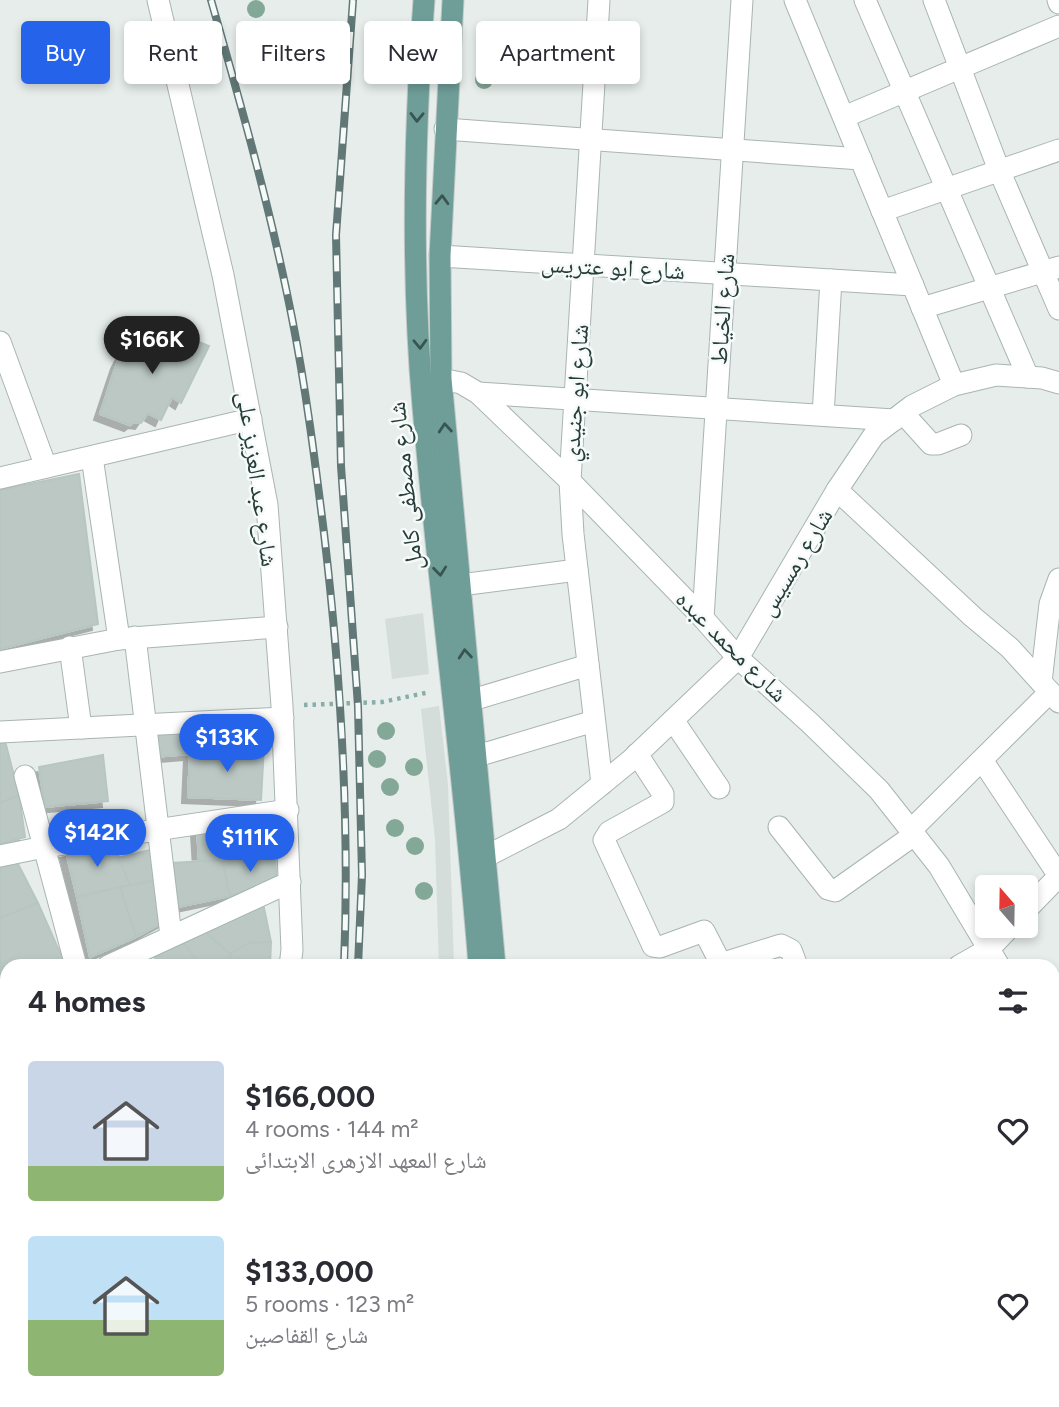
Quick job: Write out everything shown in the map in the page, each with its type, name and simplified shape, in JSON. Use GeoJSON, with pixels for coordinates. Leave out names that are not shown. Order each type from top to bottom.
{"type":"FeatureCollection","features":[{"type":"Feature","properties":{"kind":"main road","name":"شارع مصطفى كامل"},"geometry":{"type":"LineString","coordinates":[[424,0],[418,83],[415,244],[422,406],[471,855],[478,959]]}},
{"type":"Feature","properties":{"kind":"main road","name":"شارع مصطفى كامل"},"geometry":{"type":"LineString","coordinates":[[453,0],[440,256],[440,379],[494,959]]}},
{"type":"Feature","properties":{"kind":"street","name":"شارع عبد العزيز على"},"geometry":{"type":"LineString","coordinates":[[158,0],[223,275],[267,505],[288,810],[290,959]]}},
{"type":"Feature","properties":{"kind":"street","name":"شارع ابو جنيدي"},"geometry":{"type":"LineString","coordinates":[[599,0],[570,481],[577,569],[602,784]]}},
{"type":"Feature","properties":{"kind":"street","name":"شارع الخياط"},"geometry":{"type":"LineString","coordinates":[[703,618],[742,0]]}},
{"type":"Feature","properties":{"kind":"street"},"geometry":{"type":"LineString","coordinates":[[795,0],[954,385]]}},
{"type":"Feature","properties":{"kind":"street"},"geometry":{"type":"LineString","coordinates":[[865,0],[1028,377]]}},
{"type":"Feature","properties":{"kind":"street"},"geometry":{"type":"LineString","coordinates":[[934,0],[999,170],[1051,269],[1059,309]]}},
{"type":"Feature","properties":{"kind":"street"},"geometry":{"type":"LineString","coordinates":[[844,117],[1059,26]]}},
{"type":"Feature","properties":{"kind":"street"},"geometry":{"type":"LineString","coordinates":[[445,129],[861,159]]}},
{"type":"Feature","properties":{"kind":"street"},"geometry":{"type":"LineString","coordinates":[[882,211],[1059,150]]}},
{"type":"Feature","properties":{"kind":"street","name":"شارع ابو عتريس"},"geometry":{"type":"LineString","coordinates":[[440,256],[913,285]]}},
{"type":"Feature","properties":{"kind":"street"},"geometry":{"type":"LineString","coordinates":[[922,308],[1051,269]]}},
{"type":"Feature","properties":{"kind":"street"},"geometry":{"type":"LineString","coordinates":[[823,415],[831,280]]}},
{"type":"Feature","properties":{"kind":"street"},"geometry":{"type":"LineString","coordinates":[[0,342],[47,467]]}},
{"type":"Feature","properties":{"kind":"street","name":"شارع رمسيس"},"geometry":{"type":"LineString","coordinates":[[485,857],[559,819],[637,754],[738,658],[837,490],[874,435],[912,406],[954,385],[996,375],[1059,383]]}},
{"type":"Feature","properties":{"kind":"street","name":"شارع محمد عبده"},"geometry":{"type":"LineString","coordinates":[[440,379],[461,383],[478,393],[570,481],[703,618],[738,658],[879,790],[939,866],[994,957]]}},
{"type":"Feature","properties":{"kind":"street"},"geometry":{"type":"LineString","coordinates":[[478,393],[716,409],[898,417],[931,444],[961,435]]}},
{"type":"Feature","properties":{"kind":"street"},"geometry":{"type":"LineString","coordinates":[[0,478],[251,419]]}},
{"type":"Feature","properties":{"kind":"street"},"geometry":{"type":"LineString","coordinates":[[92,457],[145,724],[171,936]]}},
{"type":"Feature","properties":{"kind":"street"},"geometry":{"type":"LineString","coordinates":[[837,490],[963,608],[1010,648],[1050,692]]}},
{"type":"Feature","properties":{"kind":"street"},"geometry":{"type":"LineString","coordinates":[[460,585],[577,569]]}},
{"type":"Feature","properties":{"kind":"street"},"geometry":{"type":"LineString","coordinates":[[779,827],[828,888],[835,891],[912,832],[1050,692],[1050,604],[1059,579]]}},
{"type":"Feature","properties":{"kind":"street"},"geometry":{"type":"LineString","coordinates":[[0,662],[127,638],[277,627]]}},
{"type":"Feature","properties":{"kind":"street"},"geometry":{"type":"LineString","coordinates":[[70,647],[80,728]]}},
{"type":"Feature","properties":{"kind":"street"},"geometry":{"type":"LineString","coordinates":[[469,701],[588,665]]}},
{"type":"Feature","properties":{"kind":"street"},"geometry":{"type":"LineString","coordinates":[[0,732],[145,724],[282,712]]}},
{"type":"Feature","properties":{"kind":"street"},"geometry":{"type":"LineString","coordinates":[[673,720],[719,788]]}},
{"type":"Feature","properties":{"kind":"street"},"geometry":{"type":"LineString","coordinates":[[477,756],[594,721]]}},
{"type":"Feature","properties":{"kind":"street"},"geometry":{"type":"LineString","coordinates":[[637,754],[663,794],[663,802],[609,832],[604,840],[653,946],[660,947],[704,930],[718,959]]}},
{"type":"Feature","properties":{"kind":"street"},"geometry":{"type":"LineString","coordinates":[[982,760],[1059,876],[1038,898]]}},
{"type":"Feature","properties":{"kind":"street"},"geometry":{"type":"LineString","coordinates":[[26,776],[74,959]]}},
{"type":"Feature","properties":{"kind":"street"},"geometry":{"type":"LineString","coordinates":[[0,856],[288,810]]}},
{"type":"Feature","properties":{"kind":"street"},"geometry":{"type":"LineString","coordinates":[[142,959],[171,936],[290,881]]}},
{"type":"Feature","properties":{"kind":"street"},"geometry":{"type":"LineString","coordinates":[[994,957],[1004,938]]}},
{"type":"Feature","properties":{"kind":"street"},"geometry":{"type":"LineString","coordinates":[[737,959],[781,945],[791,950],[794,959]]}},
{"type":"Feature","properties":{"kind":"path"},"geometry":{"type":"LineString","coordinates":[[282,712],[382,702],[452,687]]}},
{"type":"Feature","properties":{"kind":"shaded area"},"geometry":{"type":"Polygon","coordinates":[[[423,613],[429,674],[392,679],[385,619],[423,613]]]}},
{"type":"Feature","properties":{"kind":"shaded area"},"geometry":{"type":"Polygon","coordinates":[[[439,706],[448,785],[454,959],[439,959],[435,839],[421,709],[439,706]]]}},
{"type":"Feature","properties":{"kind":"building"},"geometry":{"type":"Polygon","coordinates":[[[159,326],[209,346],[181,403],[172,397],[161,420],[148,413],[141,423],[134,422],[130,425],[100,414],[117,363],[132,334],[155,338],[159,326]]]}},
{"type":"Feature","properties":{"kind":"building"},"geometry":{"type":"Polygon","coordinates":[[[79,474],[98,624],[0,649],[0,490],[79,474]]]}},
{"type":"Feature","properties":{"kind":"building"},"geometry":{"type":"Polygon","coordinates":[[[212,727],[212,752],[155,757],[155,732],[212,727]]]}},
{"type":"Feature","properties":{"kind":"building"},"geometry":{"type":"Polygon","coordinates":[[[0,741],[5,741],[19,795],[0,803],[0,741]]]}},
{"type":"Feature","properties":{"kind":"building"},"geometry":{"type":"Polygon","coordinates":[[[264,746],[261,800],[188,797],[190,754],[264,746]]]}},
{"type":"Feature","properties":{"kind":"building"},"geometry":{"type":"Polygon","coordinates":[[[103,755],[108,801],[45,807],[39,767],[103,755]]]}},
{"type":"Feature","properties":{"kind":"building"},"geometry":{"type":"Polygon","coordinates":[[[19,795],[25,837],[0,844],[0,803],[19,795]]]}},
{"type":"Feature","properties":{"kind":"building"},"geometry":{"type":"Polygon","coordinates":[[[270,816],[275,855],[199,861],[197,829],[270,816]]]}},
{"type":"Feature","properties":{"kind":"building"},"geometry":{"type":"Polygon","coordinates":[[[113,842],[130,885],[77,897],[66,852],[113,842]]]}},
{"type":"Feature","properties":{"kind":"building"},"geometry":{"type":"Polygon","coordinates":[[[150,850],[159,879],[130,885],[118,858],[150,850]]]}},
{"type":"Feature","properties":{"kind":"building"},"geometry":{"type":"Polygon","coordinates":[[[275,855],[277,884],[230,896],[222,860],[275,855]]]}},
{"type":"Feature","properties":{"kind":"building"},"geometry":{"type":"Polygon","coordinates":[[[16,860],[38,903],[0,918],[0,864],[16,860]]]}},
{"type":"Feature","properties":{"kind":"building"},"geometry":{"type":"Polygon","coordinates":[[[222,860],[230,896],[173,908],[171,863],[222,860]]]}},
{"type":"Feature","properties":{"kind":"building"},"geometry":{"type":"Polygon","coordinates":[[[154,881],[165,921],[136,937],[120,887],[154,881]]]}},
{"type":"Feature","properties":{"kind":"building"},"geometry":{"type":"Polygon","coordinates":[[[120,887],[136,937],[90,957],[77,897],[120,887]]]}},
{"type":"Feature","properties":{"kind":"building"},"geometry":{"type":"Polygon","coordinates":[[[38,903],[63,959],[0,959],[0,918],[38,903]]]}},
{"type":"Feature","properties":{"kind":"building"},"geometry":{"type":"Polygon","coordinates":[[[263,903],[271,942],[249,943],[230,954],[201,929],[263,903]]]}},
{"type":"Feature","properties":{"kind":"building"},"geometry":{"type":"Polygon","coordinates":[[[201,929],[230,954],[230,959],[196,959],[181,940],[201,929]]]}},
{"type":"Feature","properties":{"kind":"building"},"geometry":{"type":"Polygon","coordinates":[[[181,940],[196,959],[156,959],[181,940]]]}},
{"type":"Feature","properties":{"kind":"building"},"geometry":{"type":"Polygon","coordinates":[[[271,942],[270,959],[230,959],[230,954],[249,943],[271,942]]]}},
{"type":"Feature","properties":{"kind":"railway"},"geometry":{"type":"LineString","coordinates":[[211,0],[275,238],[297,345],[314,452],[330,587],[343,749],[346,857],[344,959]]}},
{"type":"Feature","properties":{"kind":"railway"},"geometry":{"type":"LineString","coordinates":[[353,0],[336,235],[341,466],[358,706],[362,875],[358,959]]}}]}
